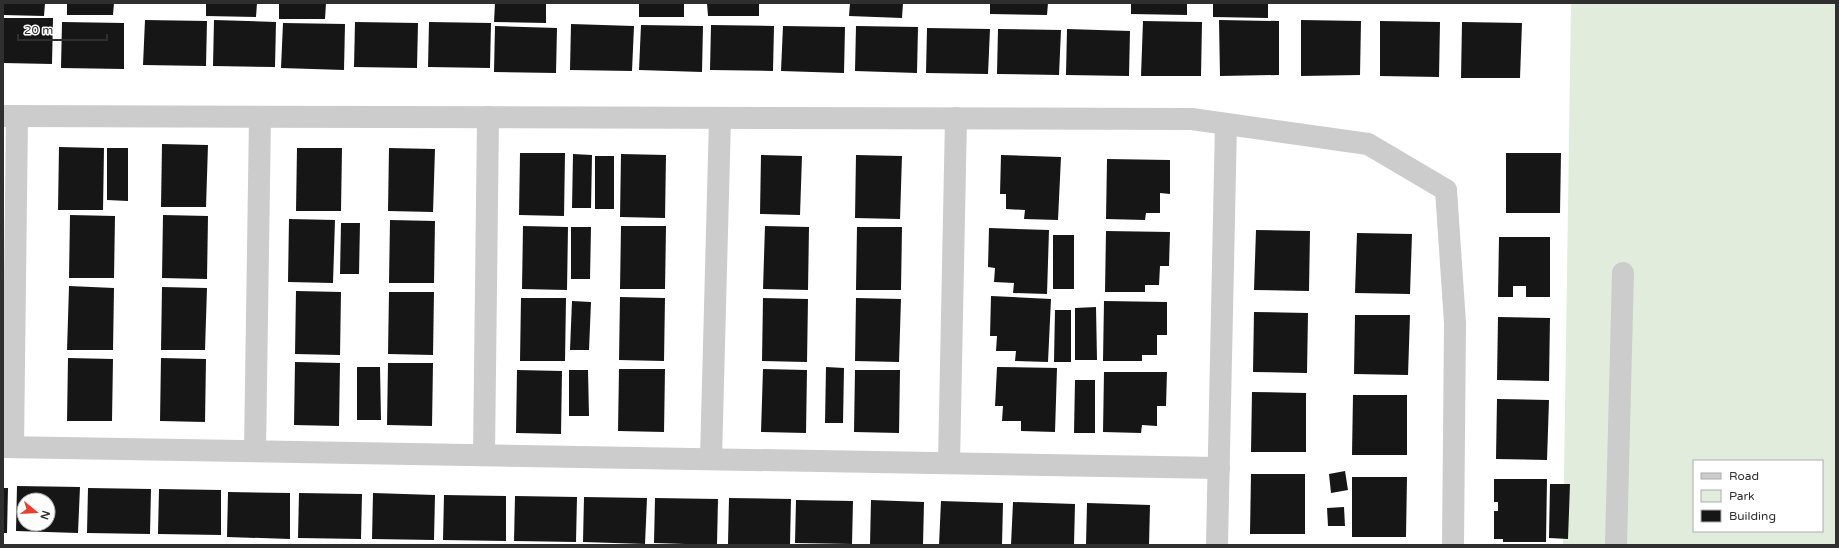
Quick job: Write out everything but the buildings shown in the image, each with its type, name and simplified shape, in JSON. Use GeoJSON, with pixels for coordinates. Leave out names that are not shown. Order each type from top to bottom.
{"type":"FeatureCollection","features":[{"type":"Feature","properties":{"kind":"street"},"geometry":{"type":"LineString","coordinates":[[1219,468],[8,447],[10,116],[1192,119],[1368,144],[1446,190],[1455,323],[1453,545]]}},
{"type":"Feature","properties":{"kind":"street"},"geometry":{"type":"LineString","coordinates":[[255,451],[260,117]]}},
{"type":"Feature","properties":{"kind":"street"},"geometry":{"type":"LineString","coordinates":[[484,455],[488,118]]}},
{"type":"Feature","properties":{"kind":"street"},"geometry":{"type":"LineString","coordinates":[[711,459],[720,118]]}},
{"type":"Feature","properties":{"kind":"street"},"geometry":{"type":"LineString","coordinates":[[949,463],[956,118]]}},
{"type":"Feature","properties":{"kind":"street"},"geometry":{"type":"LineString","coordinates":[[1217,545],[1226,124]]}},
{"type":"Feature","properties":{"kind":"street"},"geometry":{"type":"LineString","coordinates":[[1616,545],[1623,274]]}},
{"type":"Feature","properties":{"kind":"green space"},"geometry":{"type":"Polygon","coordinates":[[[1571,3],[1836,3],[1836,545],[1563,545],[1571,3]]]}}]}
